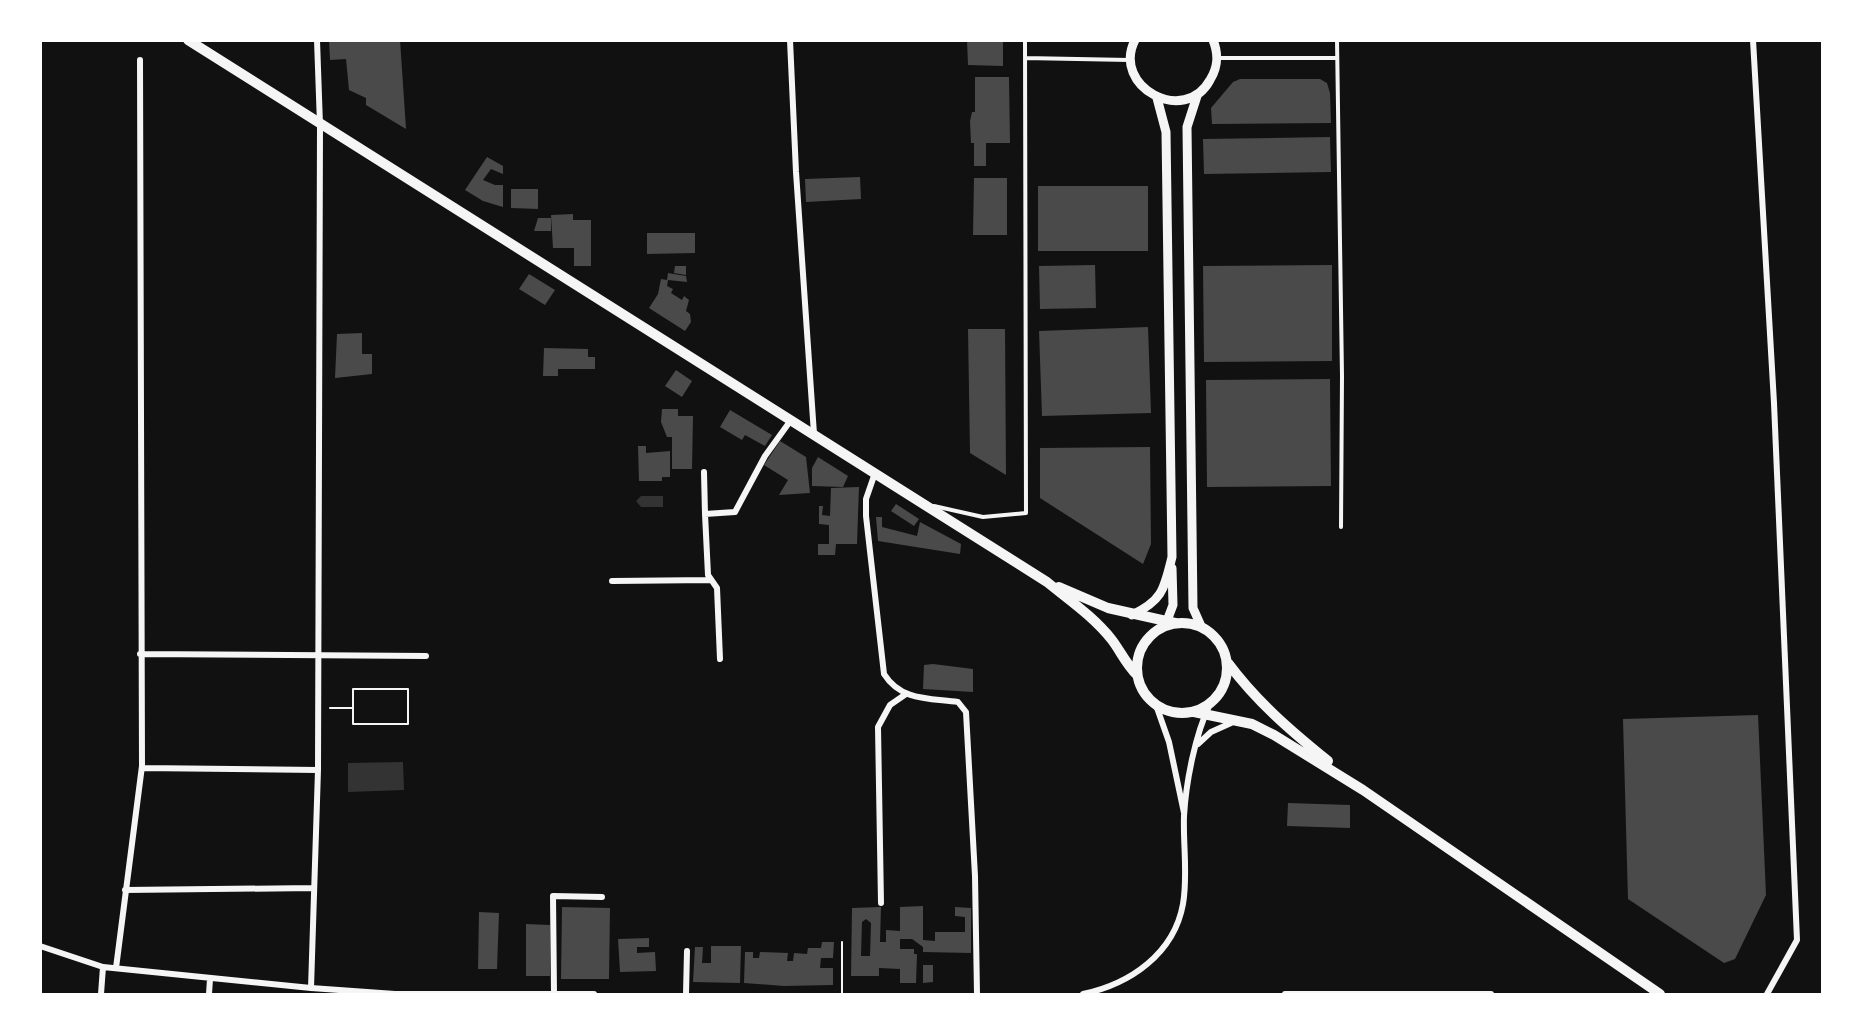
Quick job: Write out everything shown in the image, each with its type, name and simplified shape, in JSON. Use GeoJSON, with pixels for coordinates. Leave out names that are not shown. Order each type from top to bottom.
{"type":"FeatureCollection","features":[{"type":"Feature","properties":{"kind":"main road"},"geometry":{"type":"LineString","coordinates":[[188,40],[1047,582],[1113,641],[1126,665],[1137,675],[1147,697],[1156,705],[1168,711],[1194,712],[1208,709],[1252,724],[1274,735],[1363,790],[1660,994]]}},
{"type":"Feature","properties":{"kind":"main road"},"geometry":{"type":"LineString","coordinates":[[1047,582],[1132,615],[1170,623],[1200,626],[1214,635],[1224,648],[1228,663],[1227,679],[1221,693],[1208,709]]}},
{"type":"Feature","properties":{"kind":"main road"},"geometry":{"type":"LineString","coordinates":[[1137,675],[1140,651],[1155,632],[1170,623]]}},
{"type":"Feature","properties":{"kind":"main road"},"geometry":{"type":"LineString","coordinates":[[1228,663],[1250,693],[1281,723],[1363,790]]}},
{"type":"Feature","properties":{"kind":"street"},"geometry":{"type":"LineString","coordinates":[[311,988],[318,770],[320,125],[317,40]]}},
{"type":"Feature","properties":{"kind":"street"},"geometry":{"type":"LineString","coordinates":[[790,40],[795,172],[814,434]]}},
{"type":"Feature","properties":{"kind":"street"},"geometry":{"type":"LineString","coordinates":[[1135,40],[1131,60],[1136,78],[1146,92],[1169,102],[1197,96],[1207,87],[1215,72],[1217,58],[1213,40]]}},
{"type":"Feature","properties":{"kind":"street"},"geometry":{"type":"LineString","coordinates":[[1754,40],[1775,415],[1797,940],[1767,994]]}},
{"type":"Feature","properties":{"kind":"street"},"geometry":{"type":"LineString","coordinates":[[116,968],[142,768],[140,60]]}},
{"type":"Feature","properties":{"kind":"street"},"geometry":{"type":"LineString","coordinates":[[1197,96],[1188,127],[1188,139],[1193,608],[1200,626]]}},
{"type":"Feature","properties":{"kind":"street"},"geometry":{"type":"LineString","coordinates":[[1157,98],[1166,132],[1173,605],[1170,623]]}},
{"type":"Feature","properties":{"kind":"street"},"geometry":{"type":"LineString","coordinates":[[705,514],[735,512],[765,456],[791,420]]}},
{"type":"Feature","properties":{"kind":"street"},"geometry":{"type":"LineString","coordinates":[[704,472],[708,575],[717,588],[720,658]]}},
{"type":"Feature","properties":{"kind":"street"},"geometry":{"type":"LineString","coordinates":[[875,473],[866,499],[866,516],[884,674],[893,688],[906,694],[958,702],[966,712],[975,876],[976,994]]}},
{"type":"Feature","properties":{"kind":"street"},"geometry":{"type":"LineString","coordinates":[[1132,615],[1151,606],[1160,597],[1172,557]]}},
{"type":"Feature","properties":{"kind":"street"},"geometry":{"type":"LineString","coordinates":[[612,581],[711,580]]}},
{"type":"Feature","properties":{"kind":"street"},"geometry":{"type":"LineString","coordinates":[[140,654],[426,656]]}},
{"type":"Feature","properties":{"kind":"street"},"geometry":{"type":"LineString","coordinates":[[881,903],[878,727],[890,705],[906,694]]}},
{"type":"Feature","properties":{"kind":"street"},"geometry":{"type":"LineString","coordinates":[[1156,705],[1169,742],[1184,814]]}},
{"type":"Feature","properties":{"kind":"street"},"geometry":{"type":"LineString","coordinates":[[1083,994],[1104,990],[1130,978],[1148,963],[1174,931],[1183,904],[1184,814],[1196,747],[1208,709]]}},
{"type":"Feature","properties":{"kind":"street"},"geometry":{"type":"LineString","coordinates":[[1196,747],[1211,732],[1238,721]]}},
{"type":"Feature","properties":{"kind":"street"},"geometry":{"type":"LineString","coordinates":[[142,768],[318,770]]}},
{"type":"Feature","properties":{"kind":"street"},"geometry":{"type":"LineString","coordinates":[[125,890],[314,888]]}},
{"type":"Feature","properties":{"kind":"street"},"geometry":{"type":"LineString","coordinates":[[554,994],[553,896],[602,897]]}},
{"type":"Feature","properties":{"kind":"street"},"geometry":{"type":"LineString","coordinates":[[40,946],[103,967],[311,988],[395,994],[594,994]]}},
{"type":"Feature","properties":{"kind":"street"},"geometry":{"type":"LineString","coordinates":[[686,994],[687,951]]}},
{"type":"Feature","properties":{"kind":"street"},"geometry":{"type":"LineString","coordinates":[[101,994],[103,967]]}},
{"type":"Feature","properties":{"kind":"street"},"geometry":{"type":"LineString","coordinates":[[209,994],[210,979]]}},
{"type":"Feature","properties":{"kind":"street"},"geometry":{"type":"LineString","coordinates":[[297,994],[298,986]]}},
{"type":"Feature","properties":{"kind":"street"},"geometry":{"type":"LineString","coordinates":[[1285,994],[1491,994]]}},
{"type":"Feature","properties":{"kind":"lane"},"geometry":{"type":"LineString","coordinates":[[924,504],[983,517],[1026,513],[1025,40]]}},
{"type":"Feature","properties":{"kind":"lane"},"geometry":{"type":"LineString","coordinates":[[1337,40],[1342,376],[1341,527]]}},
{"type":"Feature","properties":{"kind":"lane"},"geometry":{"type":"LineString","coordinates":[[1025,58],[1131,60]]}},
{"type":"Feature","properties":{"kind":"lane"},"geometry":{"type":"LineString","coordinates":[[1217,58],[1337,58]]}},
{"type":"Feature","properties":{"kind":"path"},"geometry":{"type":"LineString","coordinates":[[353,689],[408,689],[408,723],[353,724],[353,708],[353,689]]}},
{"type":"Feature","properties":{"kind":"path"},"geometry":{"type":"LineString","coordinates":[[318,708],[353,708]]}},
{"type":"Feature","properties":{"kind":"path"},"geometry":{"type":"LineString","coordinates":[[842,942],[842,994]]}},
{"type":"Feature","properties":{"kind":"shaded area"},"geometry":{"type":"Polygon","coordinates":[[[641,496],[663,496],[663,507],[641,507],[636,501],[641,496]]]}},
{"type":"Feature","properties":{"kind":"shaded area"},"geometry":{"type":"Polygon","coordinates":[[[403,762],[404,790],[348,792],[348,763],[403,762]]]}},
{"type":"Feature","properties":{"kind":"building"},"geometry":{"type":"Polygon","coordinates":[[[329,40],[400,40],[406,129],[366,105],[366,98],[349,90],[346,59],[330,60],[329,40]]]}},
{"type":"Feature","properties":{"kind":"building"},"geometry":{"type":"Polygon","coordinates":[[[967,40],[1003,40],[1003,66],[968,65],[967,40]]]}},
{"type":"Feature","properties":{"kind":"building"},"geometry":{"type":"Polygon","coordinates":[[[975,77],[1009,77],[1010,143],[986,143],[986,166],[974,166],[974,143],[971,143],[970,121],[972,112],[975,112],[975,77]]]}},
{"type":"Feature","properties":{"kind":"building"},"geometry":{"type":"Polygon","coordinates":[[[1240,79],[1320,79],[1327,83],[1330,93],[1331,123],[1212,124],[1211,108],[1233,82],[1240,79]]]}},
{"type":"Feature","properties":{"kind":"building"},"geometry":{"type":"Polygon","coordinates":[[[1330,137],[1331,172],[1204,174],[1203,139],[1330,137]]]}},
{"type":"Feature","properties":{"kind":"building"},"geometry":{"type":"Polygon","coordinates":[[[487,157],[503,166],[503,174],[491,169],[483,180],[495,185],[503,185],[503,207],[483,201],[465,190],[487,157]]]}},
{"type":"Feature","properties":{"kind":"building"},"geometry":{"type":"Polygon","coordinates":[[[860,177],[861,199],[806,202],[805,179],[860,177]]]}},
{"type":"Feature","properties":{"kind":"building"},"geometry":{"type":"Polygon","coordinates":[[[974,178],[1007,178],[1007,235],[973,235],[974,178]]]}},
{"type":"Feature","properties":{"kind":"building"},"geometry":{"type":"Polygon","coordinates":[[[1038,186],[1148,186],[1148,251],[1038,251],[1038,186]]]}},
{"type":"Feature","properties":{"kind":"building"},"geometry":{"type":"Polygon","coordinates":[[[511,189],[538,189],[538,209],[511,208],[511,189]]]}},
{"type":"Feature","properties":{"kind":"building"},"geometry":{"type":"Polygon","coordinates":[[[573,214],[573,220],[591,220],[591,266],[574,266],[574,248],[553,248],[551,215],[573,214]]]}},
{"type":"Feature","properties":{"kind":"building"},"geometry":{"type":"Polygon","coordinates":[[[538,218],[551,218],[551,231],[534,231],[538,218]]]}},
{"type":"Feature","properties":{"kind":"building"},"geometry":{"type":"Polygon","coordinates":[[[647,233],[695,233],[695,253],[647,254],[647,233]]]}},
{"type":"Feature","properties":{"kind":"building"},"geometry":{"type":"Polygon","coordinates":[[[1095,265],[1096,308],[1040,309],[1039,266],[1095,265]]]}},
{"type":"Feature","properties":{"kind":"building"},"geometry":{"type":"Polygon","coordinates":[[[1332,265],[1332,361],[1204,362],[1203,266],[1332,265]]]}},
{"type":"Feature","properties":{"kind":"building"},"geometry":{"type":"Polygon","coordinates":[[[675,266],[686,266],[686,275],[674,273],[675,266]]]}},
{"type":"Feature","properties":{"kind":"building"},"geometry":{"type":"Polygon","coordinates":[[[668,273],[686,276],[687,282],[668,280],[667,286],[673,289],[671,293],[682,300],[684,296],[689,300],[686,311],[690,314],[691,322],[685,331],[649,308],[658,294],[661,279],[667,280],[668,273]]]}},
{"type":"Feature","properties":{"kind":"building"},"geometry":{"type":"Polygon","coordinates":[[[529,274],[555,290],[545,305],[519,289],[529,274]]]}},
{"type":"Feature","properties":{"kind":"building"},"geometry":{"type":"Polygon","coordinates":[[[1148,327],[1151,413],[1042,416],[1039,331],[1148,327]]]}},
{"type":"Feature","properties":{"kind":"building"},"geometry":{"type":"Polygon","coordinates":[[[968,329],[1005,329],[1006,475],[970,453],[968,329]]]}},
{"type":"Feature","properties":{"kind":"building"},"geometry":{"type":"Polygon","coordinates":[[[362,333],[362,354],[372,354],[372,374],[335,378],[337,334],[362,333]]]}},
{"type":"Feature","properties":{"kind":"building"},"geometry":{"type":"Polygon","coordinates":[[[544,348],[588,349],[588,357],[595,357],[595,369],[558,369],[558,376],[543,376],[544,348]]]}},
{"type":"Feature","properties":{"kind":"building"},"geometry":{"type":"Polygon","coordinates":[[[676,370],[692,381],[682,397],[665,386],[676,370]]]}},
{"type":"Feature","properties":{"kind":"building"},"geometry":{"type":"Polygon","coordinates":[[[1330,379],[1331,486],[1207,487],[1206,380],[1330,379]]]}},
{"type":"Feature","properties":{"kind":"building"},"geometry":{"type":"Polygon","coordinates":[[[662,409],[678,409],[678,416],[693,416],[692,469],[672,469],[672,437],[667,437],[661,422],[662,409]]]}},
{"type":"Feature","properties":{"kind":"building"},"geometry":{"type":"Polygon","coordinates":[[[730,410],[772,435],[765,446],[745,435],[742,440],[720,427],[730,410]]]}},
{"type":"Feature","properties":{"kind":"building"},"geometry":{"type":"Polygon","coordinates":[[[780,441],[806,457],[810,493],[779,495],[788,480],[764,465],[780,441]]]}},
{"type":"Feature","properties":{"kind":"building"},"geometry":{"type":"Polygon","coordinates":[[[638,446],[646,446],[646,453],[670,451],[670,477],[662,477],[662,481],[639,481],[638,446]]]}},
{"type":"Feature","properties":{"kind":"building"},"geometry":{"type":"Polygon","coordinates":[[[1150,447],[1151,544],[1143,564],[1040,498],[1040,448],[1150,447]]]}},
{"type":"Feature","properties":{"kind":"building"},"geometry":{"type":"Polygon","coordinates":[[[818,457],[848,476],[843,487],[812,486],[812,468],[818,457]]]}},
{"type":"Feature","properties":{"kind":"building"},"geometry":{"type":"Polygon","coordinates":[[[859,487],[857,544],[836,544],[835,555],[818,555],[818,544],[829,544],[829,525],[819,524],[819,506],[823,506],[822,515],[830,516],[831,488],[859,487]]]}},
{"type":"Feature","properties":{"kind":"building"},"geometry":{"type":"Polygon","coordinates":[[[896,504],[919,519],[914,526],[891,511],[896,504]]]}},
{"type":"Feature","properties":{"kind":"building"},"geometry":{"type":"Polygon","coordinates":[[[876,517],[882,517],[882,527],[917,536],[920,522],[961,544],[960,554],[878,541],[876,517]]]}},
{"type":"Feature","properties":{"kind":"building"},"geometry":{"type":"Polygon","coordinates":[[[924,665],[973,669],[973,692],[923,689],[924,665]]]}},
{"type":"Feature","properties":{"kind":"building"},"geometry":{"type":"Polygon","coordinates":[[[1758,715],[1766,895],[1735,959],[1724,963],[1628,899],[1623,719],[1758,715]]]}},
{"type":"Feature","properties":{"kind":"building"},"geometry":{"type":"Polygon","coordinates":[[[1288,803],[1350,805],[1350,828],[1287,826],[1288,803]]]}},
{"type":"Feature","properties":{"kind":"building"},"geometry":{"type":"Polygon","coordinates":[[[923,906],[923,940],[935,941],[935,932],[965,932],[965,917],[955,916],[955,907],[971,908],[971,953],[923,952],[923,947],[912,939],[900,939],[900,949],[914,949],[914,954],[917,954],[916,983],[900,983],[900,969],[879,968],[879,976],[851,976],[852,908],[881,907],[880,942],[886,942],[886,930],[900,931],[900,907],[923,906]],[[866,919],[862,922],[861,956],[870,956],[871,923],[866,919]]]}},
{"type":"Feature","properties":{"kind":"building"},"geometry":{"type":"Polygon","coordinates":[[[562,907],[610,908],[609,979],[561,979],[562,907]]]}},
{"type":"Feature","properties":{"kind":"building"},"geometry":{"type":"Polygon","coordinates":[[[479,912],[499,913],[497,969],[478,969],[479,912]]]}},
{"type":"Feature","properties":{"kind":"building"},"geometry":{"type":"Polygon","coordinates":[[[526,924],[550,925],[550,976],[526,976],[526,924]]]}},
{"type":"Feature","properties":{"kind":"building"},"geometry":{"type":"Polygon","coordinates":[[[649,938],[649,947],[637,947],[637,953],[655,952],[656,971],[620,972],[618,939],[649,938]]]}},
{"type":"Feature","properties":{"kind":"building"},"geometry":{"type":"Polygon","coordinates":[[[822,942],[834,942],[833,958],[821,958],[820,968],[833,968],[833,985],[784,986],[744,983],[745,952],[753,952],[753,958],[759,958],[760,952],[788,953],[787,961],[793,961],[794,953],[807,954],[808,948],[821,948],[822,942]]]}},
{"type":"Feature","properties":{"kind":"building"},"geometry":{"type":"Polygon","coordinates":[[[711,946],[741,946],[740,983],[693,982],[695,947],[703,947],[702,963],[711,963],[711,946]]]}},
{"type":"Feature","properties":{"kind":"building"},"geometry":{"type":"Polygon","coordinates":[[[923,965],[933,965],[933,982],[923,983],[923,965]]]}}]}
